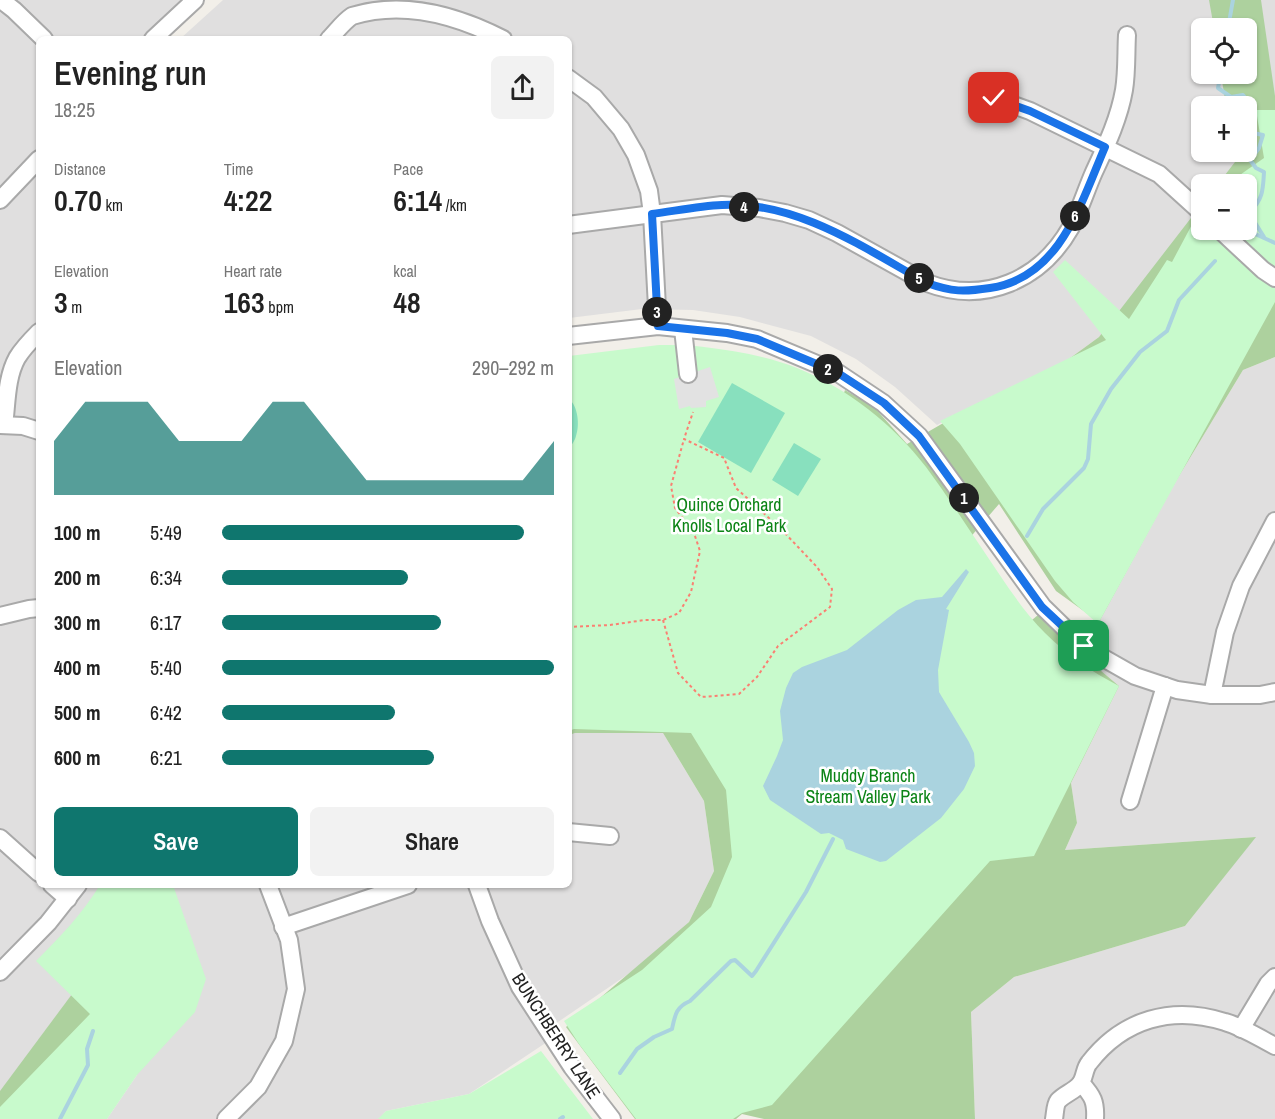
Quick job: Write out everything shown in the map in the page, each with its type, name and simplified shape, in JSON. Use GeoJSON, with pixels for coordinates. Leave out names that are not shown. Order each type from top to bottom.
{"type":"FeatureCollection","features":[{"type":"Feature","properties":{"kind":"street"},"geometry":{"type":"LineString","coordinates":[[156,36],[195,0]]}},
{"type":"Feature","properties":{"kind":"street"},"geometry":{"type":"LineString","coordinates":[[332,36],[350,17],[367,7],[386,2],[415,1],[451,12],[497,36]]}},
{"type":"Feature","properties":{"kind":"street"},"geometry":{"type":"LineString","coordinates":[[13,3],[41,36]]}},
{"type":"Feature","properties":{"kind":"street"},"geometry":{"type":"LineString","coordinates":[[572,224],[722,205],[759,208],[809,220],[927,283],[965,292],[1000,287],[1019,280],[1047,259],[1070,227],[1119,110],[1125,89],[1127,35]]}},
{"type":"Feature","properties":{"kind":"street"},"geometry":{"type":"LineString","coordinates":[[572,81],[594,97],[621,129],[636,155],[649,190],[658,326]]}},
{"type":"Feature","properties":{"kind":"street"},"geometry":{"type":"LineString","coordinates":[[994,98],[1030,111],[1159,174],[1191,203]]}},
{"type":"Feature","properties":{"kind":"street"},"geometry":{"type":"LineString","coordinates":[[0,200],[36,162]]}},
{"type":"Feature","properties":{"kind":"street"},"geometry":{"type":"LineString","coordinates":[[1231,240],[1275,278]]}},
{"type":"Feature","properties":{"kind":"street"},"geometry":{"type":"LineString","coordinates":[[572,336],[658,326],[727,333],[757,339],[838,373],[884,403],[919,436],[1042,607],[1084,646],[1135,676],[1177,690],[1212,695],[1260,695],[1275,692]]}},
{"type":"Feature","properties":{"kind":"street"},"geometry":{"type":"LineString","coordinates":[[682,328],[688,374]]}},
{"type":"Feature","properties":{"kind":"street"},"geometry":{"type":"LineString","coordinates":[[36,335],[16,359],[10,375],[2,425],[22,426],[36,430]]}},
{"type":"Feature","properties":{"kind":"street"},"geometry":{"type":"LineString","coordinates":[[1212,695],[1225,632],[1240,586],[1275,521]]}},
{"type":"Feature","properties":{"kind":"street"},"geometry":{"type":"LineString","coordinates":[[0,616],[36,609]]}},
{"type":"Feature","properties":{"kind":"street"},"geometry":{"type":"LineString","coordinates":[[1130,801],[1165,686]]}},
{"type":"Feature","properties":{"kind":"street"},"geometry":{"type":"LineString","coordinates":[[572,832],[610,836]]}},
{"type":"Feature","properties":{"kind":"street"},"geometry":{"type":"LineString","coordinates":[[0,838],[36,870]]}},
{"type":"Feature","properties":{"kind":"street"},"geometry":{"type":"LineString","coordinates":[[55,888],[68,899]]}},
{"type":"Feature","properties":{"kind":"street"},"geometry":{"type":"LineString","coordinates":[[0,972],[48,923],[76,888]]}},
{"type":"Feature","properties":{"kind":"street"},"geometry":{"type":"LineString","coordinates":[[226,1119],[258,1087],[284,1041],[296,989],[289,940],[269,888]]}},
{"type":"Feature","properties":{"kind":"street"},"geometry":{"type":"LineString","coordinates":[[283,927],[399,888]]}},
{"type":"Feature","properties":{"kind":"street","name":"BUNCHBERRY LANE"},"geometry":{"type":"LineString","coordinates":[[478,888],[490,921],[520,987],[572,1068],[612,1119]]}},
{"type":"Feature","properties":{"kind":"street"},"geometry":{"type":"LineString","coordinates":[[1241,1029],[1268,984],[1275,977]]}},
{"type":"Feature","properties":{"kind":"street"},"geometry":{"type":"LineString","coordinates":[[1054,1119],[1058,1102],[1081,1083],[1087,1065],[1106,1045],[1132,1026],[1155,1018],[1176,1014],[1197,1015],[1226,1022],[1275,1046]]}},
{"type":"Feature","properties":{"kind":"street"},"geometry":{"type":"LineString","coordinates":[[1081,1083],[1091,1094],[1096,1106],[1095,1119]]}},
{"type":"Feature","properties":{"kind":"path"},"geometry":{"type":"LineString","coordinates":[[572,627],[663,620],[679,613],[691,592],[700,551],[694,533],[675,508],[671,486],[693,412]]}},
{"type":"Feature","properties":{"kind":"path"},"geometry":{"type":"LineString","coordinates":[[663,620],[678,673],[701,697],[739,694],[757,677],[778,646],[830,607],[832,589],[817,567],[736,488],[724,458],[684,439]]}},
{"type":"Feature","properties":{"kind":"shaded area"},"geometry":{"type":"Polygon","coordinates":[[[0,0],[195,0],[156,36],[36,36],[36,888],[572,888],[572,734],[575,733],[663,733],[704,801],[714,871],[689,922],[640,966],[558,1022],[553,1038],[469,1094],[386,1111],[379,1119],[107,1119],[137,1075],[0,1106],[0,0]]]}},
{"type":"Feature","properties":{"kind":"shaded area"},"geometry":{"type":"Polygon","coordinates":[[[223,0],[1275,0],[1275,109],[1257,150],[1257,96],[1191,96],[1191,162],[1252,162],[1246,174],[1191,174],[1191,238],[1099,337],[1040,380],[978,403],[937,425],[895,387],[856,359],[811,336],[740,317],[693,310],[642,309],[572,318],[572,36],[183,36],[223,0]]]}},
{"type":"Feature","properties":{"kind":"shaded area"},"geometry":{"type":"Polygon","coordinates":[[[1275,357],[1275,1119],[975,1119],[971,1012],[1014,977],[1185,926],[1255,837],[1065,850],[1077,823],[1071,783],[1119,686],[1081,654],[1173,486],[1243,370],[1275,357]]]}},
{"type":"Feature","properties":{"kind":"shaded area"},"geometry":{"type":"Polygon","coordinates":[[[710,367],[719,397],[706,401],[706,407],[691,408],[690,406],[679,409],[674,379],[710,367]]]}},
{"type":"Feature","properties":{"kind":"green space"},"geometry":{"type":"Polygon","coordinates":[[[1209,0],[1261,0],[1275,96],[1275,357],[1243,370],[1173,486],[1099,622],[1056,591],[999,504],[936,577],[968,673],[1038,615],[1119,686],[1071,783],[1077,823],[1065,850],[1256,837],[1185,926],[1014,977],[971,1012],[975,1119],[764,1119],[742,1114],[736,1119],[635,1119],[566,1027],[689,922],[714,871],[704,801],[663,733],[572,734],[572,626],[827,440],[845,390],[874,407],[907,444],[978,403],[1040,380],[1099,337],[1191,218],[1191,240],[1257,240],[1257,174],[1226,174],[1235,162],[1257,162],[1257,96],[1224,96],[1223,84],[1257,84],[1257,18],[1212,18],[1209,0]]]}},
{"type":"Feature","properties":{"kind":"green space"},"geometry":{"type":"Polygon","coordinates":[[[1257,110],[1275,110],[1275,268],[1266,263],[1242,240],[1257,240],[1257,174],[1241,174],[1264,158],[1257,110]]]}},
{"type":"Feature","properties":{"kind":"green space"},"geometry":{"type":"Polygon","coordinates":[[[1191,226],[1191,240],[1219,240],[1246,266],[1275,287],[1275,302],[1098,624],[1073,602],[1055,581],[960,444],[940,421],[1106,340],[1053,272],[1065,260],[1129,319],[1167,260],[1172,262],[1191,226]]]}},
{"type":"Feature","properties":{"kind":"green space"},"geometry":{"type":"Polygon","coordinates":[[[659,345],[688,345],[775,360],[816,376],[834,386],[884,422],[926,467],[1012,593],[1036,624],[1071,656],[1119,686],[1034,856],[990,861],[772,1105],[742,1113],[733,1119],[636,1119],[564,1021],[642,970],[711,907],[732,857],[726,790],[691,733],[572,730],[572,356],[659,345]]]}},
{"type":"Feature","properties":{"kind":"green space"},"geometry":{"type":"Polygon","coordinates":[[[732,383],[785,413],[751,473],[698,442],[732,383]]]}},
{"type":"Feature","properties":{"kind":"green space"},"geometry":{"type":"Polygon","coordinates":[[[572,402],[578,421],[572,444],[572,402]]]}},
{"type":"Feature","properties":{"kind":"green space"},"geometry":{"type":"Polygon","coordinates":[[[794,443],[821,459],[798,496],[772,480],[794,443]]]}},
{"type":"Feature","properties":{"kind":"green space"},"geometry":{"type":"Polygon","coordinates":[[[98,888],[174,888],[206,979],[195,1012],[137,1075],[107,1119],[0,1119],[0,1107],[90,1014],[36,961],[86,906],[98,888]]]}},
{"type":"Feature","properties":{"kind":"green space"},"geometry":{"type":"Polygon","coordinates":[[[84,978],[141,1028],[0,1119],[0,1091],[84,978]]]}},
{"type":"Feature","properties":{"kind":"green space"},"geometry":{"type":"Polygon","coordinates":[[[541,1051],[593,1119],[378,1119],[386,1111],[469,1094],[541,1051]]]}},
{"type":"Feature","properties":{"kind":"water"},"geometry":{"type":"Polygon","coordinates":[[[966,569],[969,572],[946,609],[949,610],[938,670],[939,692],[969,742],[974,753],[975,766],[964,789],[941,818],[886,861],[880,862],[846,849],[843,840],[829,833],[821,834],[770,800],[763,786],[783,740],[780,711],[786,688],[793,673],[802,667],[847,650],[898,610],[916,600],[942,597],[966,569]]]}},
{"type":"Feature","properties":{"kind":"waterway"},"geometry":{"type":"LineString","coordinates":[[1230,18],[1233,0]]}},
{"type":"Feature","properties":{"kind":"waterway"},"geometry":{"type":"LineString","coordinates":[[1219,84],[1218,88],[1230,96]]}},
{"type":"Feature","properties":{"kind":"waterway"},"geometry":{"type":"LineString","coordinates":[[1237,96],[1244,96]]}},
{"type":"Feature","properties":{"kind":"waterway"},"geometry":{"type":"LineString","coordinates":[[1257,134],[1263,135],[1257,151]]}},
{"type":"Feature","properties":{"kind":"waterway"},"geometry":{"type":"LineString","coordinates":[[1252,162],[1256,168],[1264,172],[1260,199],[1249,213],[1264,237]]}},
{"type":"Feature","properties":{"kind":"waterway"},"geometry":{"type":"LineString","coordinates":[[1257,235],[1275,243]]}},
{"type":"Feature","properties":{"kind":"waterway"},"geometry":{"type":"LineString","coordinates":[[1027,536],[1043,509],[1084,468],[1088,459],[1091,424],[1111,389],[1140,352],[1167,331],[1179,300],[1215,261]]}},
{"type":"Feature","properties":{"kind":"waterway"},"geometry":{"type":"LineString","coordinates":[[620,1073],[637,1049],[654,1037],[672,1029],[679,1009],[731,961],[735,960],[752,976],[806,892],[833,839]]}},
{"type":"Feature","properties":{"kind":"waterway"},"geometry":{"type":"LineString","coordinates":[[60,1119],[88,1065],[87,1049],[93,1031]]}},
{"type":"Feature","properties":{"kind":"route"},"geometry":{"type":"LineString","coordinates":[[994,98],[1030,111],[1105,147],[1070,227],[1047,259],[1019,280],[1000,287],[965,292],[941,288],[927,283],[809,220],[759,208],[722,205],[652,214],[658,326],[727,333],[757,339],[838,373],[884,403],[919,436],[1042,607],[1084,646]]}},
{"type":"Feature","properties":{"kind":"park label","name":"Quince Orchard Knolls Local Park"},"geometry":{"type":"Point","coordinates":[729,515]}},
{"type":"Feature","properties":{"kind":"park label","name":"Muddy Branch Stream Valley Park"},"geometry":{"type":"Point","coordinates":[868,786]}}]}
